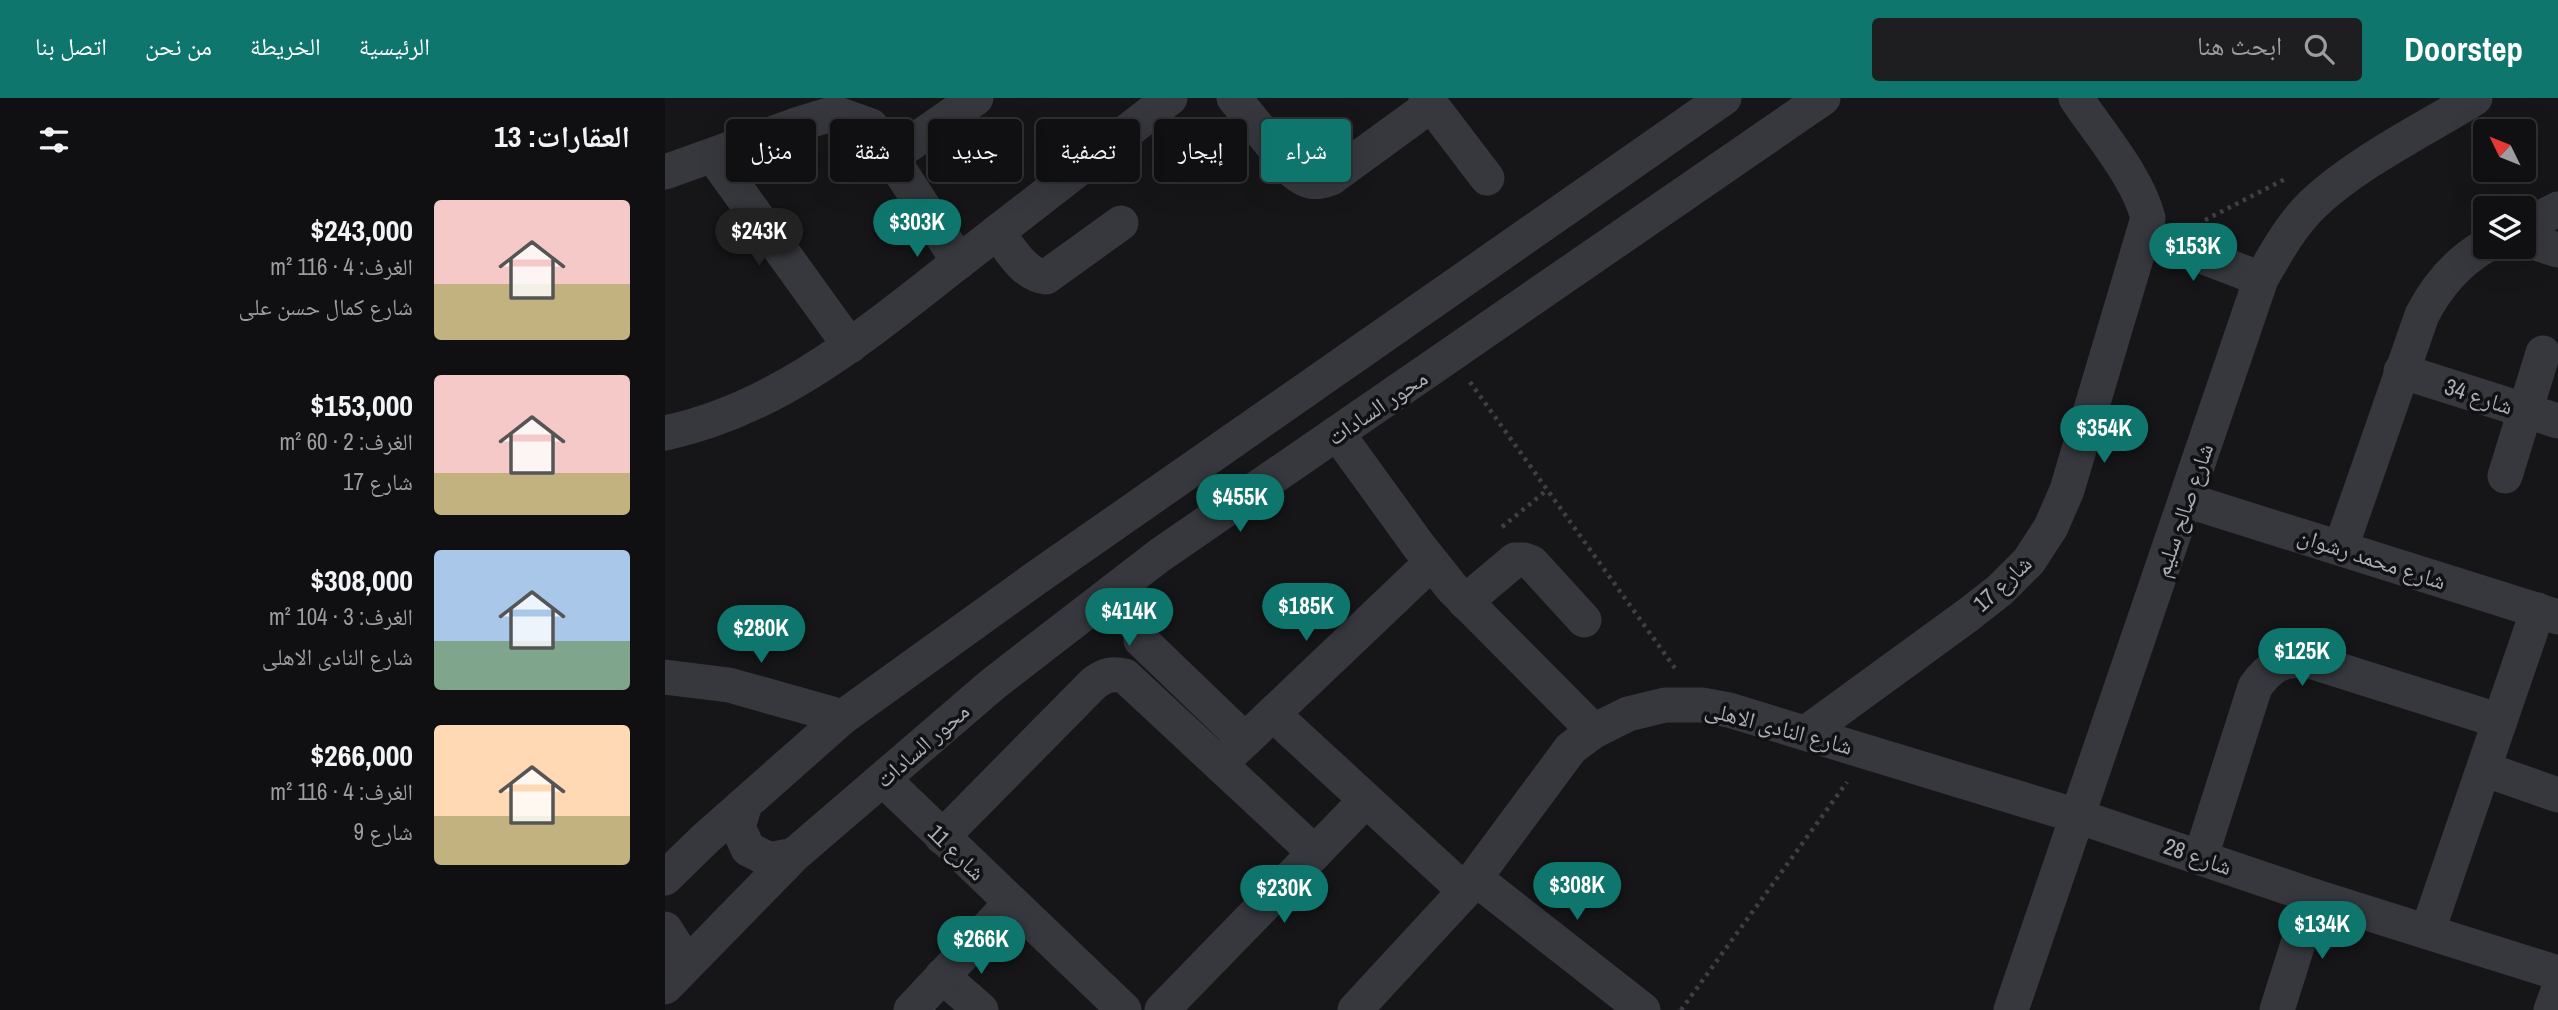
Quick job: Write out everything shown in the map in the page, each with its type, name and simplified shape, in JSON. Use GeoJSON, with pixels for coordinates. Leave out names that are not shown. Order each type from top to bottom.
{"type":"FeatureCollection","features":[{"type":"Feature","properties":{"kind":"street"},"geometry":{"type":"LineString","coordinates":[[914,141],[976,98]]}},
{"type":"Feature","properties":{"kind":"street"},"geometry":{"type":"LineString","coordinates":[[665,433],[693,427],[775,394],[850,346],[1170,98]]}},
{"type":"Feature","properties":{"kind":"street"},"geometry":{"type":"LineString","coordinates":[[1234,98],[1294,172],[1305,181],[1318,183],[1331,178],[1428,102],[1487,178]]}},
{"type":"Feature","properties":{"kind":"street"},"geometry":{"type":"LineString","coordinates":[[665,878],[843,718],[1147,500],[1724,98]]}},
{"type":"Feature","properties":{"kind":"street","name":"محور السادات"},"geometry":{"type":"LineString","coordinates":[[669,981],[794,855],[993,684],[1160,555],[1823,98]]}},
{"type":"Feature","properties":{"kind":"street","name":"شارع 17"},"geometry":{"type":"LineString","coordinates":[[1806,733],[1968,615],[2029,561],[2052,527],[2154,238],[2143,200],[2076,98]]}},
{"type":"Feature","properties":{"kind":"street","name":"شارع صالح سليم"},"geometry":{"type":"LineString","coordinates":[[2011,1010],[2261,279],[2283,239],[2312,205],[2348,176],[2475,98]]}},
{"type":"Feature","properties":{"kind":"street"},"geometry":{"type":"LineString","coordinates":[[665,172],[713,156],[796,111],[835,113],[851,119]]}},
{"type":"Feature","properties":{"kind":"street"},"geometry":{"type":"LineString","coordinates":[[713,156],[850,346]]}},
{"type":"Feature","properties":{"kind":"street"},"geometry":{"type":"LineString","coordinates":[[907,182],[958,262]]}},
{"type":"Feature","properties":{"kind":"street"},"geometry":{"type":"LineString","coordinates":[[2536,220],[2558,209]]}},
{"type":"Feature","properties":{"kind":"street"},"geometry":{"type":"LineString","coordinates":[[997,232],[1027,270],[1035,276],[1046,277],[1121,223]]}},
{"type":"Feature","properties":{"kind":"street"},"geometry":{"type":"LineString","coordinates":[[2154,238],[2261,279]]}},
{"type":"Feature","properties":{"kind":"street"},"geometry":{"type":"LineString","coordinates":[[2536,243],[2558,250]]}},
{"type":"Feature","properties":{"kind":"street"},"geometry":{"type":"LineString","coordinates":[[2341,547],[2422,315],[2433,295],[2463,260],[2473,254]]}},
{"type":"Feature","properties":{"kind":"street"},"geometry":{"type":"LineString","coordinates":[[2505,476],[2542,416],[2543,353]]}},
{"type":"Feature","properties":{"kind":"street","name":"شارع 34"},"geometry":{"type":"LineString","coordinates":[[2401,371],[2542,416]]}},
{"type":"Feature","properties":{"kind":"street"},"geometry":{"type":"LineString","coordinates":[[1338,433],[1431,563],[1465,602],[1594,731]]}},
{"type":"Feature","properties":{"kind":"street","name":"شارع محمد رشوان"},"geometry":{"type":"LineString","coordinates":[[2186,500],[2548,614]]}},
{"type":"Feature","properties":{"kind":"street"},"geometry":{"type":"LineString","coordinates":[[1465,602],[1515,560],[1524,560],[1532,563],[1584,620]]}},
{"type":"Feature","properties":{"kind":"street"},"geometry":{"type":"LineString","coordinates":[[1220,764],[1431,563]]}},
{"type":"Feature","properties":{"kind":"street"},"geometry":{"type":"LineString","coordinates":[[2428,930],[2500,721],[2548,614]]}},
{"type":"Feature","properties":{"kind":"street"},"geometry":{"type":"LineString","coordinates":[[1141,640],[1245,740]]}},
{"type":"Feature","properties":{"kind":"street"},"geometry":{"type":"LineString","coordinates":[[2201,856],[2255,687],[2268,670],[2287,660],[2307,660],[2500,721]]}},
{"type":"Feature","properties":{"kind":"street"},"geometry":{"type":"LineString","coordinates":[[941,837],[1094,683],[1103,676],[1114,674],[1125,677],[1315,853]]}},
{"type":"Feature","properties":{"kind":"street"},"geometry":{"type":"LineString","coordinates":[[665,677],[729,685],[843,718]]}},
{"type":"Feature","properties":{"kind":"street","name":"شارع النادى الاهلى"},"geometry":{"type":"LineString","coordinates":[[1355,1010],[1471,885],[1571,748],[1594,731],[1628,714],[1665,705],[1702,705],[1729,710],[2077,816]]}},
{"type":"Feature","properties":{"kind":"street"},"geometry":{"type":"LineString","coordinates":[[1272,714],[1366,800],[1471,885],[1643,1010]]}},
{"type":"Feature","properties":{"kind":"street"},"geometry":{"type":"LineString","coordinates":[[2484,769],[2558,795]]}},
{"type":"Feature","properties":{"kind":"street","name":"شارع 11"},"geometry":{"type":"LineString","coordinates":[[883,779],[1124,1010]]}},
{"type":"Feature","properties":{"kind":"street"},"geometry":{"type":"LineString","coordinates":[[1162,1010],[1366,800]]}},
{"type":"Feature","properties":{"kind":"street"},"geometry":{"type":"LineString","coordinates":[[745,804],[738,827],[748,849],[770,860],[794,855]]}},
{"type":"Feature","properties":{"kind":"street","name":"شارع 28"},"geometry":{"type":"LineString","coordinates":[[2077,816],[2313,896],[2558,973]]}},
{"type":"Feature","properties":{"kind":"street"},"geometry":{"type":"LineString","coordinates":[[2277,1010],[2313,896]]}},
{"type":"Feature","properties":{"kind":"street"},"geometry":{"type":"LineString","coordinates":[[911,1010],[1011,903]]}},
{"type":"Feature","properties":{"kind":"street"},"geometry":{"type":"LineString","coordinates":[[665,929],[679,951],[669,981]]}},
{"type":"Feature","properties":{"kind":"street"},"geometry":{"type":"LineString","coordinates":[[942,976],[981,1010]]}},
{"type":"Feature","properties":{"kind":"street"},"geometry":{"type":"LineString","coordinates":[[2551,1010],[2558,991]]}},
{"type":"Feature","properties":{"kind":"path"},"geometry":{"type":"LineString","coordinates":[[2154,238],[2295,175]]}},
{"type":"Feature","properties":{"kind":"path"},"geometry":{"type":"LineString","coordinates":[[1452,356],[1702,705]]}},
{"type":"Feature","properties":{"kind":"path"},"geometry":{"type":"LineString","coordinates":[[1681,1010],[1869,752]]}}]}
